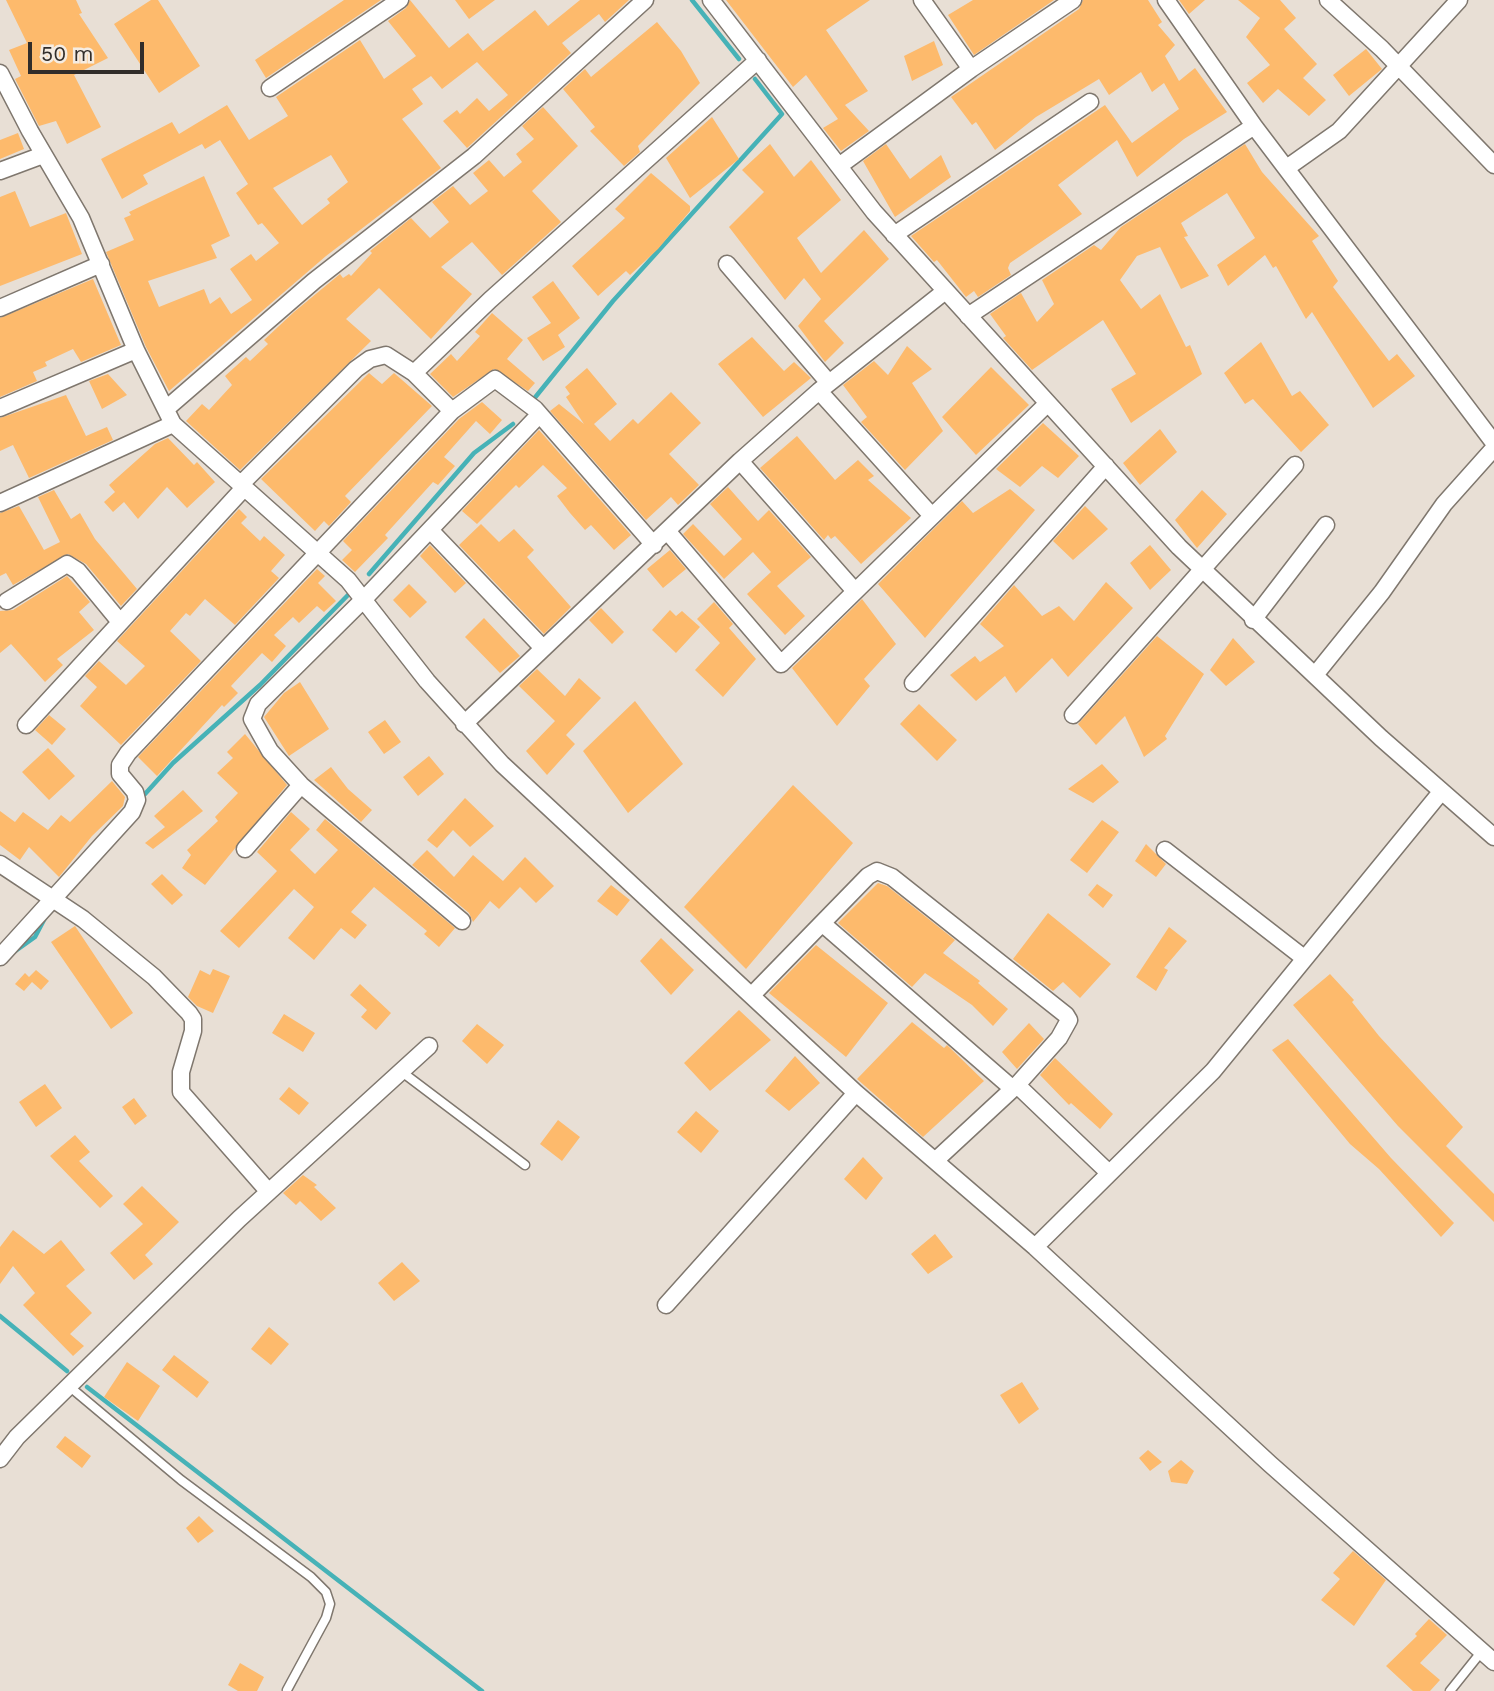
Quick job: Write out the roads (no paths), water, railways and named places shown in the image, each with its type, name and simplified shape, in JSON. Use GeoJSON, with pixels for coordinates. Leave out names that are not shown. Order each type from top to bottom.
{"type":"FeatureCollection","features":[{"type":"Feature","properties":{"kind":"street"},"geometry":{"type":"LineString","coordinates":[[270,88],[400,0]]}},
{"type":"Feature","properties":{"kind":"street"},"geometry":{"type":"LineString","coordinates":[[0,503],[170,417],[314,281],[474,156],[645,0]]}},
{"type":"Feature","properties":{"kind":"street"},"geometry":{"type":"LineString","coordinates":[[711,0],[894,235],[1202,570],[1441,792],[1494,837]]}},
{"type":"Feature","properties":{"kind":"street"},"geometry":{"type":"LineString","coordinates":[[922,0],[971,69]]}},
{"type":"Feature","properties":{"kind":"street"},"geometry":{"type":"LineString","coordinates":[[839,166],[971,69],[1073,0]]}},
{"type":"Feature","properties":{"kind":"street"},"geometry":{"type":"LineString","coordinates":[[1166,0],[1254,126],[1288,167],[1494,443]]}},
{"type":"Feature","properties":{"kind":"street"},"geometry":{"type":"LineString","coordinates":[[1328,0],[1492,158]]}},
{"type":"Feature","properties":{"kind":"street"},"geometry":{"type":"LineString","coordinates":[[1288,167],[1339,131],[1460,0]]}},
{"type":"Feature","properties":{"kind":"street"},"geometry":{"type":"LineString","coordinates":[[414,373],[490,300],[758,60]]}},
{"type":"Feature","properties":{"kind":"street"},"geometry":{"type":"LineString","coordinates":[[0,73],[43,155],[81,218],[136,350],[170,417],[365,598],[464,724],[502,764],[856,1093],[1035,1247],[1270,1464],[1488,1656]]}},
{"type":"Feature","properties":{"kind":"street"},"geometry":{"type":"LineString","coordinates":[[894,235],[1090,102]]}},
{"type":"Feature","properties":{"kind":"street"},"geometry":{"type":"LineString","coordinates":[[968,316],[1254,126]]}},
{"type":"Feature","properties":{"kind":"street"},"geometry":{"type":"LineString","coordinates":[[0,171],[43,155]]}},
{"type":"Feature","properties":{"kind":"street"},"geometry":{"type":"LineString","coordinates":[[0,308],[101,264]]}},
{"type":"Feature","properties":{"kind":"street"},"geometry":{"type":"LineString","coordinates":[[727,264],[824,387],[932,516]]}},
{"type":"Feature","properties":{"kind":"street"},"geometry":{"type":"LineString","coordinates":[[464,724],[740,461],[824,387],[944,292]]}},
{"type":"Feature","properties":{"kind":"street"},"geometry":{"type":"LineString","coordinates":[[0,408],[136,350]]}},
{"type":"Feature","properties":{"kind":"street"},"geometry":{"type":"LineString","coordinates":[[26,725],[242,486],[370,359],[386,355],[414,373],[452,411]]}},
{"type":"Feature","properties":{"kind":"street"},"geometry":{"type":"LineString","coordinates":[[0,957],[56,901],[132,812],[137,800],[135,792],[120,774],[120,765],[128,753],[452,411],[495,379],[536,409],[654,545]]}},
{"type":"Feature","properties":{"kind":"street"},"geometry":{"type":"LineString","coordinates":[[668,532],[781,664],[1048,403]]}},
{"type":"Feature","properties":{"kind":"street"},"geometry":{"type":"LineString","coordinates":[[462,921],[301,785],[270,751],[255,727],[254,711],[539,415]]}},
{"type":"Feature","properties":{"kind":"street"},"geometry":{"type":"LineString","coordinates":[[1315,676],[1382,592],[1444,504],[1494,448]]}},
{"type":"Feature","properties":{"kind":"street"},"geometry":{"type":"LineString","coordinates":[[740,461],[855,590]]}},
{"type":"Feature","properties":{"kind":"street"},"geometry":{"type":"LineString","coordinates":[[1073,715],[1295,465]]}},
{"type":"Feature","properties":{"kind":"street"},"geometry":{"type":"LineString","coordinates":[[913,683],[1106,466]]}},
{"type":"Feature","properties":{"kind":"street"},"geometry":{"type":"LineString","coordinates":[[1253,620],[1326,525]]}},
{"type":"Feature","properties":{"kind":"street"},"geometry":{"type":"LineString","coordinates":[[430,530],[542,647]]}},
{"type":"Feature","properties":{"kind":"street"},"geometry":{"type":"LineString","coordinates":[[7,601],[67,564],[78,571],[120,622]]}},
{"type":"Feature","properties":{"kind":"street"},"geometry":{"type":"LineString","coordinates":[[245,849],[301,785]]}},
{"type":"Feature","properties":{"kind":"street"},"geometry":{"type":"LineString","coordinates":[[1035,1247],[1213,1071],[1441,792]]}},
{"type":"Feature","properties":{"kind":"street"},"geometry":{"type":"LineString","coordinates":[[1165,850],[1304,958]]}},
{"type":"Feature","properties":{"kind":"street"},"geometry":{"type":"LineString","coordinates":[[0,864],[83,919],[154,977],[193,1019],[191,1043],[179,1083],[181,1092],[268,1191]]}},
{"type":"Feature","properties":{"kind":"street"},"geometry":{"type":"LineString","coordinates":[[752,995],[877,871],[892,877],[1066,1015],[1069,1020],[1059,1038],[1015,1087],[936,1160]]}},
{"type":"Feature","properties":{"kind":"street"},"geometry":{"type":"LineString","coordinates":[[823,924],[1015,1087],[1108,1172]]}},
{"type":"Feature","properties":{"kind":"street"},"geometry":{"type":"LineString","coordinates":[[0,1460],[17,1437],[268,1191],[429,1046]]}},
{"type":"Feature","properties":{"kind":"street"},"geometry":{"type":"LineString","coordinates":[[666,1305],[856,1093]]}},
{"type":"Feature","properties":{"kind":"lane"},"geometry":{"type":"LineString","coordinates":[[402,1072],[525,1165]]}},
{"type":"Feature","properties":{"kind":"lane"},"geometry":{"type":"LineString","coordinates":[[70,1387],[181,1480],[311,1577],[326,1592],[330,1604],[326,1618],[287,1690]]}},
{"type":"Feature","properties":{"kind":"lane"},"geometry":{"type":"LineString","coordinates":[[1450,1691],[1488,1656]]}},
{"type":"Feature","properties":{"kind":"waterway"},"geometry":{"type":"LineString","coordinates":[[692,0],[739,59]]}},
{"type":"Feature","properties":{"kind":"waterway"},"geometry":{"type":"LineString","coordinates":[[533,400],[613,301],[782,114],[755,79]]}},
{"type":"Feature","properties":{"kind":"waterway"},"geometry":{"type":"LineString","coordinates":[[369,574],[474,453],[513,424]]}},
{"type":"Feature","properties":{"kind":"waterway"},"geometry":{"type":"LineString","coordinates":[[145,794],[173,763],[260,685],[348,595]]}},
{"type":"Feature","properties":{"kind":"waterway"},"geometry":{"type":"LineString","coordinates":[[14,952],[35,937],[45,918]]}},
{"type":"Feature","properties":{"kind":"waterway"},"geometry":{"type":"LineString","coordinates":[[0,1316],[67,1371]]}},
{"type":"Feature","properties":{"kind":"waterway"},"geometry":{"type":"LineString","coordinates":[[87,1387],[482,1691]]}}]}
